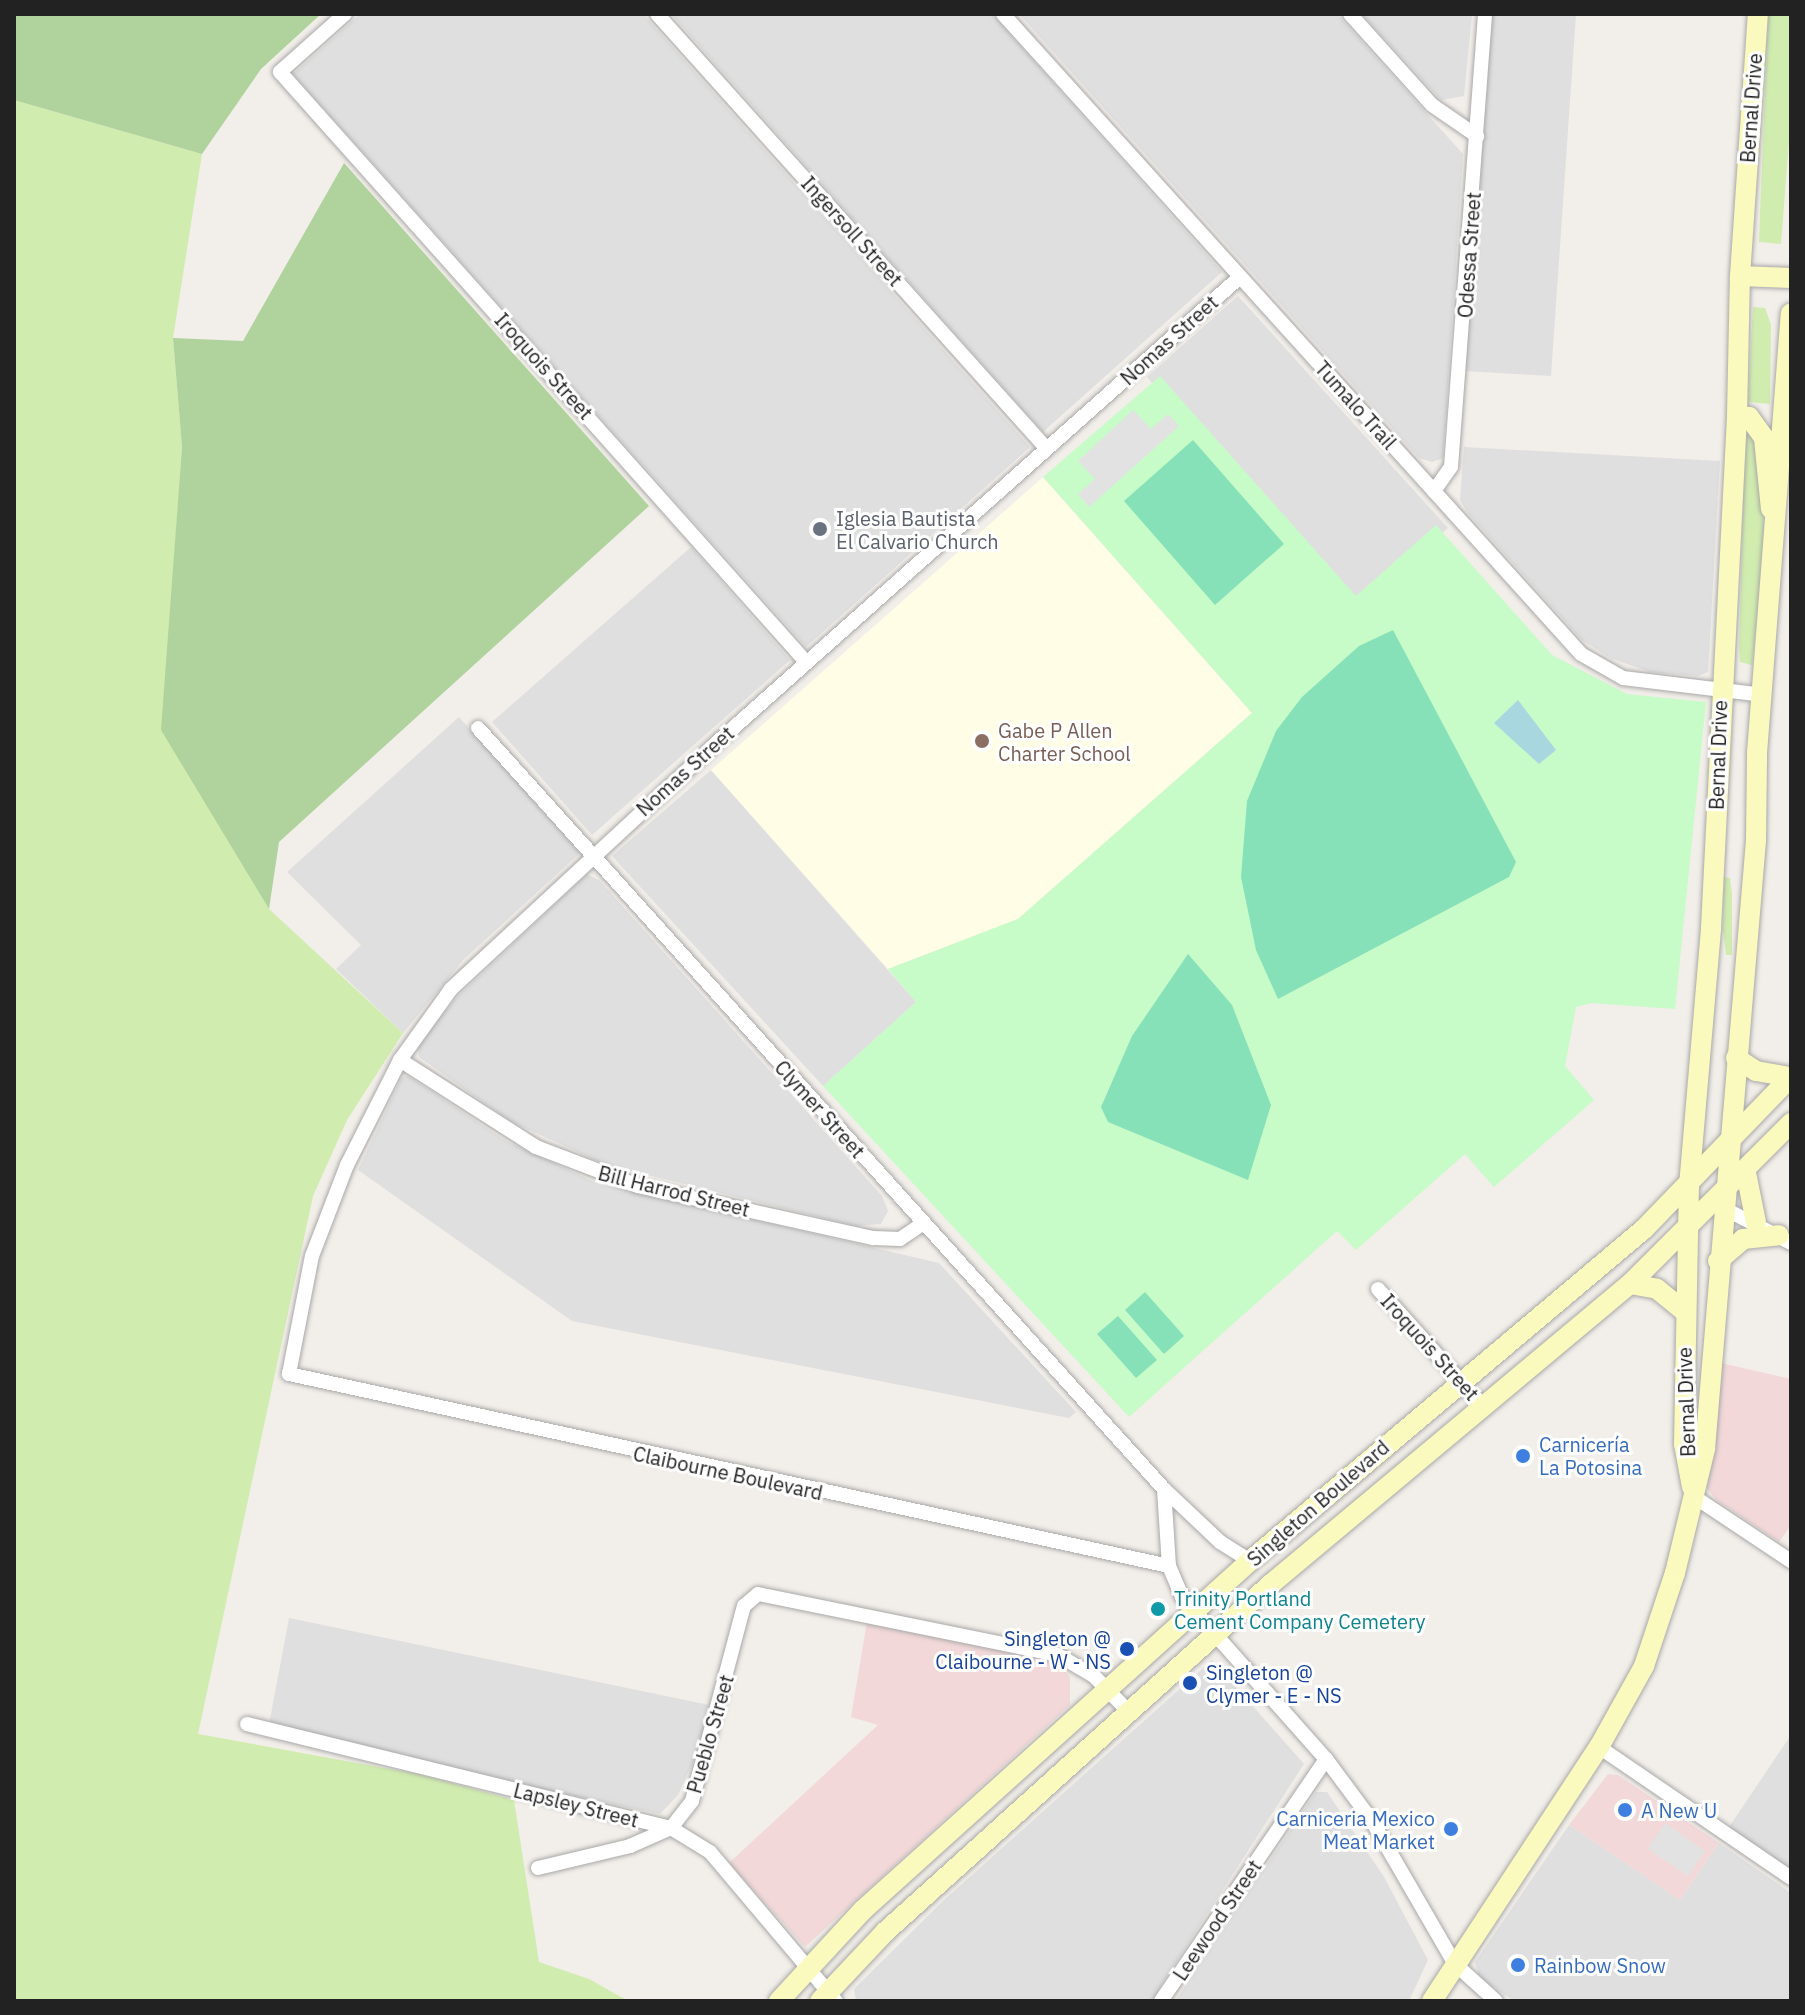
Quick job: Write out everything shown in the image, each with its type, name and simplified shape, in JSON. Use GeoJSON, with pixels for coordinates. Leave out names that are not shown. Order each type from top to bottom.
{"type":"FeatureCollection","features":[{"type":"Feature","properties":{"kind":"street","name":"Iroquois Street"},"geometry":{"type":"LineString","coordinates":[[345,14],[280,72],[806,662]]}},
{"type":"Feature","properties":{"kind":"street","name":"Ingersoll Street"},"geometry":{"type":"LineString","coordinates":[[657,14],[1047,449]]}},
{"type":"Feature","properties":{"kind":"street","name":"Tumalo Trail"},"geometry":{"type":"LineString","coordinates":[[1003,14],[1581,654],[1623,678],[1764,695]]}},
{"type":"Feature","properties":{"kind":"street"},"geometry":{"type":"LineString","coordinates":[[1350,14],[1432,105],[1477,136]]}},
{"type":"Feature","properties":{"kind":"street","name":"Odessa Street"},"geometry":{"type":"LineString","coordinates":[[1434,491],[1451,467],[1485,14]]}},
{"type":"Feature","properties":{"kind":"street","name":"Bernal Drive"},"geometry":{"type":"LineString","coordinates":[[1693,1496],[1684,1444],[1689,1186],[1711,928],[1720,688],[1737,416],[1740,276],[1758,14]]}},
{"type":"Feature","properties":{"kind":"street"},"geometry":{"type":"LineString","coordinates":[[1740,276],[1791,278]]}},
{"type":"Feature","properties":{"kind":"street","name":"Nomas Street"},"geometry":{"type":"LineString","coordinates":[[289,1374],[312,1256],[347,1165],[400,1060],[451,989],[806,662],[1240,277]]}},
{"type":"Feature","properties":{"kind":"street","name":"Bernal Drive"},"geometry":{"type":"LineString","coordinates":[[1432,2001],[1599,1747],[1644,1666],[1675,1573],[1705,1449],[1778,528],[1791,313]]}},
{"type":"Feature","properties":{"kind":"street"},"geometry":{"type":"LineString","coordinates":[[1737,416],[1749,417],[1764,438],[1767,498],[1778,528]]}},
{"type":"Feature","properties":{"kind":"street","name":"Clymer Street"},"geometry":{"type":"LineString","coordinates":[[478,728],[1164,1489],[1220,1542],[1250,1561]]}},
{"type":"Feature","properties":{"kind":"street"},"geometry":{"type":"LineString","coordinates":[[1736,1058],[1756,1071],[1791,1077]]}},
{"type":"Feature","properties":{"kind":"street","name":"Bill Harrod Street"},"geometry":{"type":"LineString","coordinates":[[400,1060],[536,1147],[638,1186],[873,1238],[900,1239],[924,1223]]}},
{"type":"Feature","properties":{"kind":"street","name":"Singleton Boulevard"},"geometry":{"type":"LineString","coordinates":[[779,2001],[863,1910],[1193,1612],[1461,1380],[1563,1301],[1689,1186],[1728,1148],[1791,1077]]}},
{"type":"Feature","properties":{"kind":"street","name":"Singleton Boulevard"},"geometry":{"type":"LineString","coordinates":[[828,1998],[885,1932],[1213,1637],[1723,1202],[1791,1123]]}},
{"type":"Feature","properties":{"kind":"street"},"geometry":{"type":"LineString","coordinates":[[1746,1173],[1756,1222]]}},
{"type":"Feature","properties":{"kind":"street"},"geometry":{"type":"LineString","coordinates":[[1723,1202],[1785,1239]]}},
{"type":"Feature","properties":{"kind":"street"},"geometry":{"type":"LineString","coordinates":[[1718,1261],[1743,1239],[1785,1239]]}},
{"type":"Feature","properties":{"kind":"street"},"geometry":{"type":"LineString","coordinates":[[1630,1284],[1657,1289],[1685,1312]]}},
{"type":"Feature","properties":{"kind":"street","name":"Iroquois Street"},"geometry":{"type":"LineString","coordinates":[[1378,1289],[1482,1405]]}},
{"type":"Feature","properties":{"kind":"street","name":"Claibourne Boulevard"},"geometry":{"type":"LineString","coordinates":[[289,1374],[1169,1566]]}},
{"type":"Feature","properties":{"kind":"street"},"geometry":{"type":"LineString","coordinates":[[1164,1489],[1169,1566],[1193,1612],[1326,1759],[1372,1821],[1455,1964],[1496,2001]]}},
{"type":"Feature","properties":{"kind":"street"},"geometry":{"type":"LineString","coordinates":[[1693,1496],[1791,1561]]}},
{"type":"Feature","properties":{"kind":"street","name":"Pueblo Street"},"geometry":{"type":"LineString","coordinates":[[671,1828],[692,1801],[744,1606],[754,1596],[768,1593],[1058,1655],[1108,1689]]}},
{"type":"Feature","properties":{"kind":"street"},"geometry":{"type":"LineString","coordinates":[[1108,1689],[1129,1712]]}},
{"type":"Feature","properties":{"kind":"street","name":"Lapsley Street"},"geometry":{"type":"LineString","coordinates":[[247,1724],[671,1828],[710,1852],[828,1998]]}},
{"type":"Feature","properties":{"kind":"street"},"geometry":{"type":"LineString","coordinates":[[1599,1747],[1791,1878]]}},
{"type":"Feature","properties":{"kind":"street","name":"Leewood Street"},"geometry":{"type":"LineString","coordinates":[[1161,2001],[1326,1759]]}},
{"type":"Feature","properties":{"kind":"street"},"geometry":{"type":"LineString","coordinates":[[538,1868],[630,1846],[671,1828]]}},
{"type":"Feature","properties":{"kind":"shaded area"},"geometry":{"type":"Polygon","coordinates":[[[360,14],[643,14],[1030,447],[806,647],[293,74],[360,14]]]}},
{"type":"Feature","properties":{"kind":"shaded area"},"geometry":{"type":"Polygon","coordinates":[[[671,14],[992,14],[1222,272],[1043,432],[671,14]]]}},
{"type":"Feature","properties":{"kind":"shaded area"},"geometry":{"type":"Polygon","coordinates":[[[1019,14],[1337,14],[1463,154],[1443,458],[1432,462],[1419,458],[1019,14]]]}},
{"type":"Feature","properties":{"kind":"shaded area"},"geometry":{"type":"Polygon","coordinates":[[[1362,14],[1472,14],[1464,96],[1441,100],[1362,14]]]}},
{"type":"Feature","properties":{"kind":"shaded area"},"geometry":{"type":"Polygon","coordinates":[[[1488,14],[1576,14],[1551,376],[1464,371],[1488,14]]]}},
{"type":"Feature","properties":{"kind":"shaded area"},"geometry":{"type":"Polygon","coordinates":[[[1238,296],[1448,528],[1354,612],[1147,377],[1238,296]]]}},
{"type":"Feature","properties":{"kind":"shaded area"},"geometry":{"type":"Polygon","coordinates":[[[1133,410],[1151,429],[1168,414],[1179,426],[1089,507],[1078,494],[1095,479],[1078,461],[1133,410]]]}},
{"type":"Feature","properties":{"kind":"shaded area"},"geometry":{"type":"Polygon","coordinates":[[[1464,447],[1720,461],[1708,672],[1698,676],[1650,672],[1610,658],[1582,640],[1467,512],[1460,500],[1464,447]]]}},
{"type":"Feature","properties":{"kind":"shaded area","name":"Gabe P Allen Charter School"},"geometry":{"type":"Polygon","coordinates":[[[1043,477],[1252,713],[1018,919],[888,969],[711,770],[1043,477]]]}},
{"type":"Feature","properties":{"kind":"shaded area"},"geometry":{"type":"Polygon","coordinates":[[[691,547],[790,660],[592,835],[492,722],[691,547]]]}},
{"type":"Feature","properties":{"kind":"shaded area"},"geometry":{"type":"Polygon","coordinates":[[[459,717],[580,853],[463,960],[403,1033],[336,969],[361,945],[287,872],[459,717]]]}},
{"type":"Feature","properties":{"kind":"shaded area"},"geometry":{"type":"Polygon","coordinates":[[[711,770],[916,1002],[823,1086],[612,856],[711,770]]]}},
{"type":"Feature","properties":{"kind":"shaded area"},"geometry":{"type":"Polygon","coordinates":[[[587,874],[600,881],[882,1196],[888,1211],[881,1224],[857,1226],[606,1165],[510,1121],[419,1057],[418,1045],[456,998],[587,874]]]}},
{"type":"Feature","properties":{"kind":"shaded area"},"geometry":{"type":"Polygon","coordinates":[[[408,1076],[506,1141],[599,1184],[939,1263],[1076,1412],[1069,1418],[572,1321],[358,1170],[402,1077],[408,1076]]]}},
{"type":"Feature","properties":{"kind":"shaded area"},"geometry":{"type":"Polygon","coordinates":[[[1721,1363],[1791,1379],[1791,1525],[1779,1542],[1716,1500],[1707,1488],[1721,1363]]]}},
{"type":"Feature","properties":{"kind":"shaded area"},"geometry":{"type":"Polygon","coordinates":[[[868,1616],[1057,1662],[1070,1677],[1070,1705],[805,1947],[729,1863],[878,1725],[851,1717],[868,1616]]]}},
{"type":"Feature","properties":{"kind":"shaded area"},"geometry":{"type":"Polygon","coordinates":[[[289,1618],[709,1705],[698,1751],[678,1795],[660,1814],[268,1730],[289,1618]]]}},
{"type":"Feature","properties":{"kind":"shaded area"},"geometry":{"type":"Polygon","coordinates":[[[1212,1660],[1304,1764],[1151,2001],[856,2001],[854,1989],[944,1900],[1212,1660]]]}},
{"type":"Feature","properties":{"kind":"shaded area"},"geometry":{"type":"Polygon","coordinates":[[[1791,1735],[1791,1869],[1729,1827],[1791,1735]]]}},
{"type":"Feature","properties":{"kind":"shaded area"},"geometry":{"type":"Polygon","coordinates":[[[1608,1774],[1618,1775],[1719,1843],[1680,1900],[1569,1825],[1608,1774]]]}},
{"type":"Feature","properties":{"kind":"shaded area"},"geometry":{"type":"Polygon","coordinates":[[[1316,1792],[1327,1792],[1384,1877],[1428,1960],[1409,2001],[1175,2001],[1316,1792]]]}},
{"type":"Feature","properties":{"kind":"shaded area"},"geometry":{"type":"Polygon","coordinates":[[[1665,1823],[1705,1851],[1688,1876],[1648,1849],[1665,1823]]]}},
{"type":"Feature","properties":{"kind":"shaded area"},"geometry":{"type":"Polygon","coordinates":[[[1569,1825],[1680,1900],[1719,1843],[1791,1893],[1791,2001],[1514,2001],[1479,1977],[1475,1962],[1569,1825]]]}},
{"type":"Feature","properties":{"kind":"green space"},"geometry":{"type":"Polygon","coordinates":[[[14,14],[321,14],[261,69],[202,154],[14,100],[14,14]]]}},
{"type":"Feature","properties":{"kind":"green space"},"geometry":{"type":"Polygon","coordinates":[[[1768,14],[1791,14],[1791,114],[1781,244],[1759,242],[1768,14]]]}},
{"type":"Feature","properties":{"kind":"green space"},"geometry":{"type":"Polygon","coordinates":[[[14,100],[202,154],[173,338],[182,447],[162,730],[269,909],[403,1033],[347,1120],[313,1196],[198,1734],[423,1775],[514,1800],[539,1962],[589,1979],[628,2001],[14,2001],[14,100]]]}},
{"type":"Feature","properties":{"kind":"green space"},"geometry":{"type":"Polygon","coordinates":[[[344,163],[649,506],[279,842],[269,909],[161,730],[182,447],[173,338],[243,341],[344,163]]]}},
{"type":"Feature","properties":{"kind":"green space"},"geometry":{"type":"Polygon","coordinates":[[[1753,307],[1765,308],[1771,325],[1770,404],[1748,402],[1753,307]]]}},
{"type":"Feature","properties":{"kind":"green space"},"geometry":{"type":"Polygon","coordinates":[[[1160,376],[1356,596],[1436,525],[1552,655],[1627,694],[1706,702],[1675,1009],[1591,1003],[1576,1007],[1565,1066],[1594,1100],[1494,1187],[1465,1154],[1356,1250],[1337,1231],[1129,1417],[823,1086],[916,1002],[888,969],[1018,919],[1252,713],[1043,477],[1160,376]]]}},
{"type":"Feature","properties":{"kind":"green space"},"geometry":{"type":"Polygon","coordinates":[[[1745,435],[1756,436],[1765,539],[1752,665],[1740,662],[1739,648],[1745,435]]]}},
{"type":"Feature","properties":{"kind":"green space"},"geometry":{"type":"Polygon","coordinates":[[[1193,440],[1284,544],[1215,605],[1124,501],[1193,440]]]}},
{"type":"Feature","properties":{"kind":"green space"},"geometry":{"type":"Polygon","coordinates":[[[1393,630],[1516,862],[1509,877],[1278,999],[1256,950],[1241,877],[1247,801],[1276,731],[1302,697],[1359,646],[1393,630]]]}},
{"type":"Feature","properties":{"kind":"green space"},"geometry":{"type":"Polygon","coordinates":[[[1724,877],[1730,878],[1732,894],[1732,955],[1726,955],[1723,930],[1724,877]]]}},
{"type":"Feature","properties":{"kind":"green space"},"geometry":{"type":"Polygon","coordinates":[[[1188,954],[1232,1005],[1271,1105],[1248,1180],[1108,1122],[1101,1107],[1132,1036],[1188,954]]]}},
{"type":"Feature","properties":{"kind":"green space"},"geometry":{"type":"Polygon","coordinates":[[[1145,1292],[1184,1336],[1164,1354],[1125,1310],[1145,1292]]]}},
{"type":"Feature","properties":{"kind":"green space"},"geometry":{"type":"Polygon","coordinates":[[[1118,1316],[1157,1360],[1136,1378],[1097,1334],[1118,1316]]]}},
{"type":"Feature","properties":{"kind":"water"},"geometry":{"type":"Polygon","coordinates":[[[1518,700],[1556,750],[1539,764],[1494,723],[1518,700]]]}},
{"type":"Feature","properties":{"kind":"place","name":"Iglesia Bautista El Calvario Church"},"geometry":{"type":"Point","coordinates":[820,529]}},
{"type":"Feature","properties":{"kind":"place","name":"Gabe P Allen Charter School"},"geometry":{"type":"Point","coordinates":[982,741]}},
{"type":"Feature","properties":{"kind":"place","name":"Carnicería La Potosina"},"geometry":{"type":"Point","coordinates":[1523,1456]}},
{"type":"Feature","properties":{"kind":"place","name":"Trinity Portland Cement Company Cemetery"},"geometry":{"type":"Point","coordinates":[1158,1609]}},
{"type":"Feature","properties":{"kind":"place","name":"Singleton @ Claibourne - W - NS"},"geometry":{"type":"Point","coordinates":[1127,1649]}},
{"type":"Feature","properties":{"kind":"place","name":"Singleton @ Clymer - E - NS"},"geometry":{"type":"Point","coordinates":[1190,1683]}},
{"type":"Feature","properties":{"kind":"place","name":"A New U"},"geometry":{"type":"Point","coordinates":[1625,1810]}},
{"type":"Feature","properties":{"kind":"place","name":"Carniceria Mexico Meat Market"},"geometry":{"type":"Point","coordinates":[1451,1829]}},
{"type":"Feature","properties":{"kind":"place","name":"Rainbow Snow"},"geometry":{"type":"Point","coordinates":[1518,1965]}}]}
